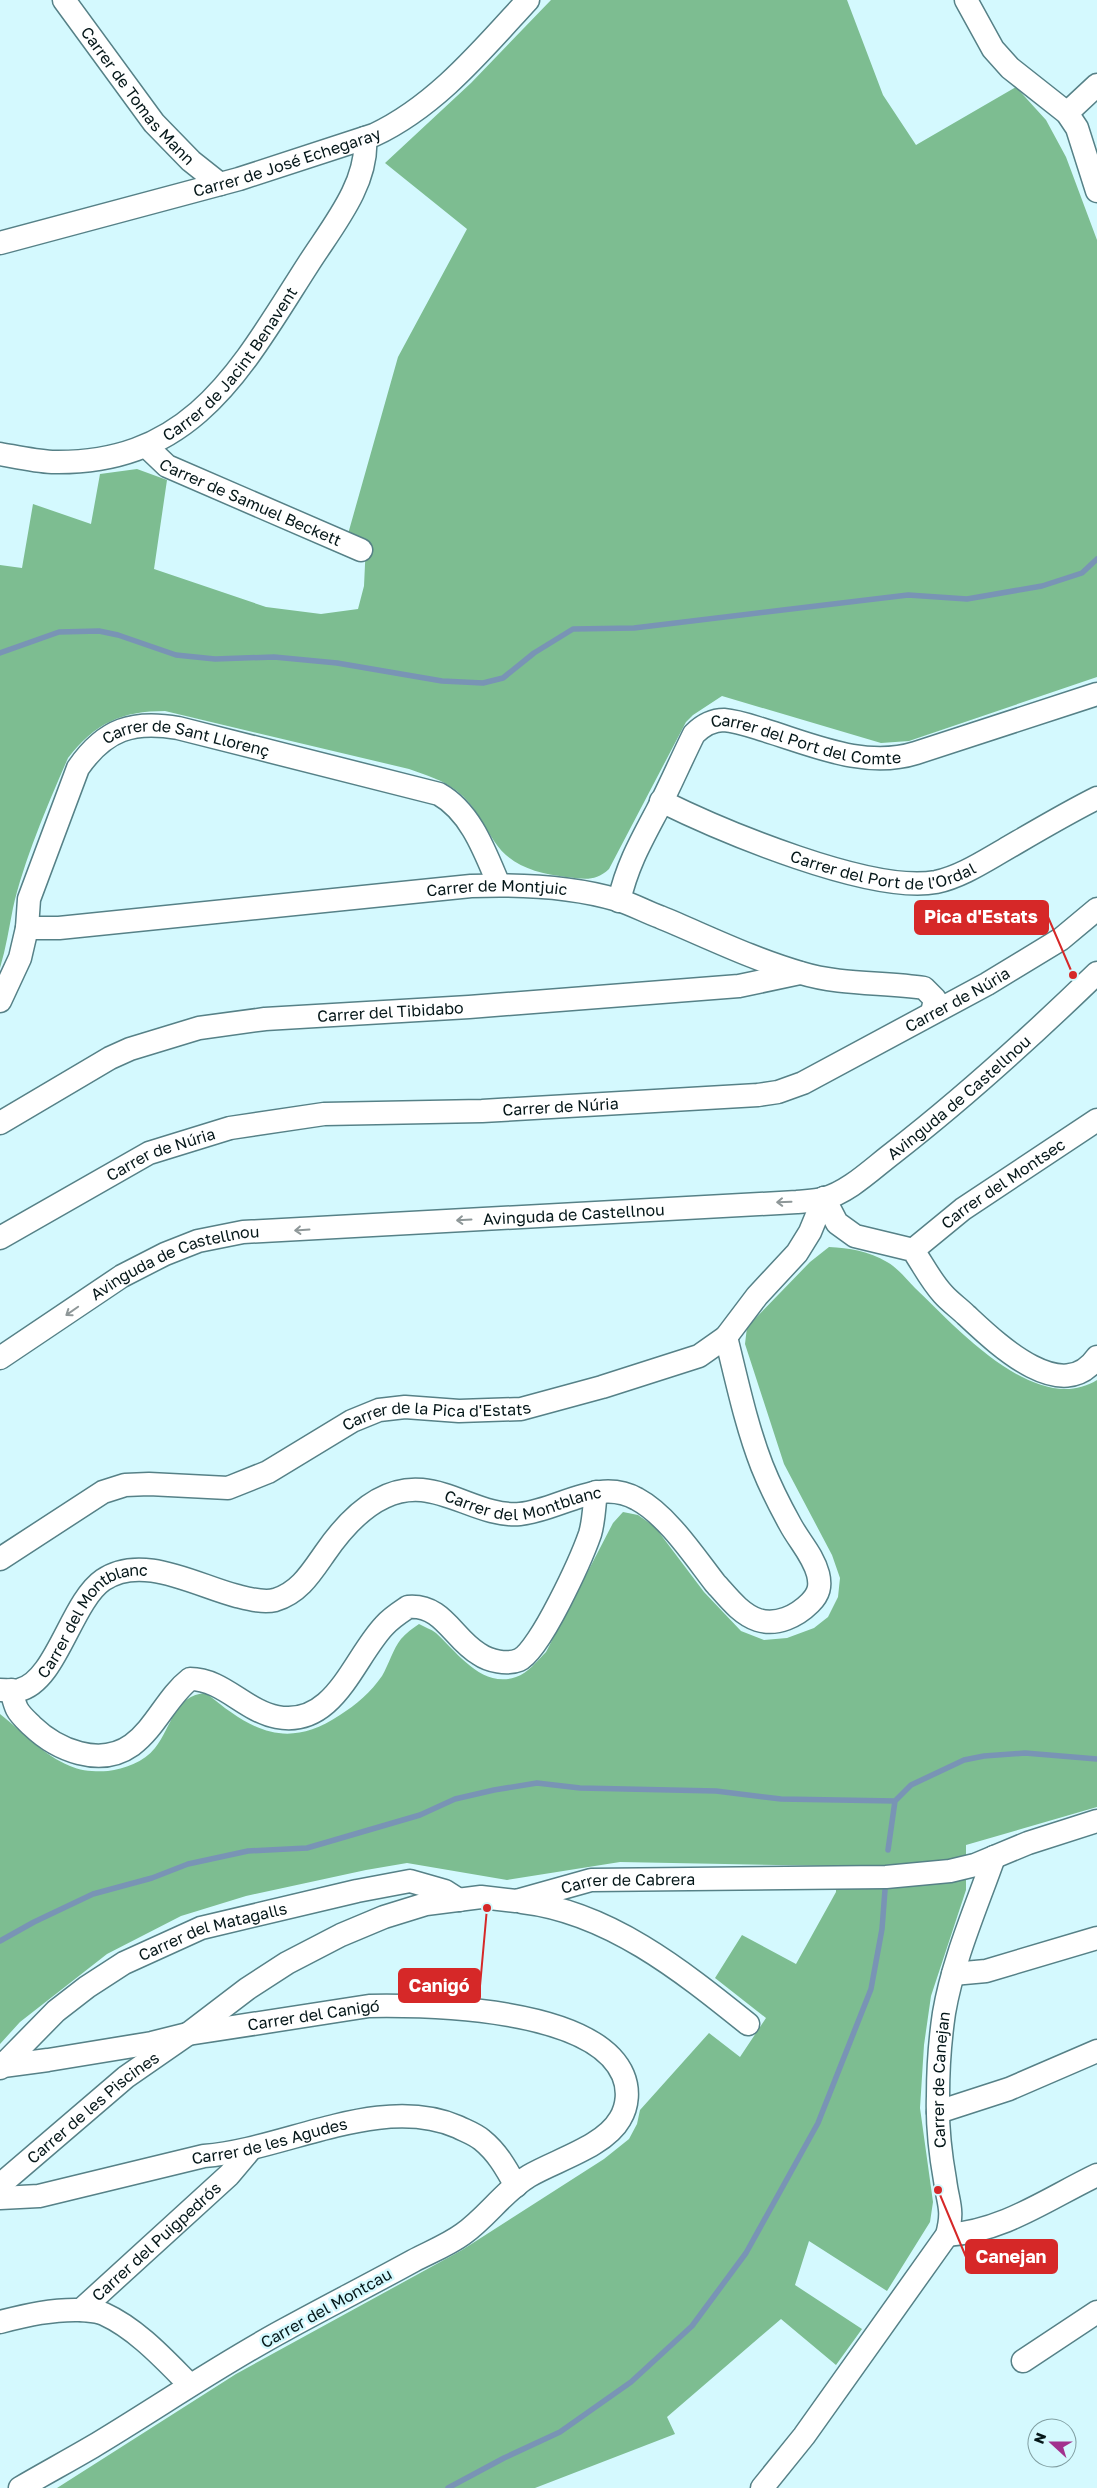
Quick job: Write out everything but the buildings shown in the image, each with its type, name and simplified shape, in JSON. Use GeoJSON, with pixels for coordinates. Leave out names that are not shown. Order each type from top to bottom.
{"type":"FeatureCollection","features":[{"type":"Feature","properties":{"kind":"street","name":"Carrer de Tomas Mann"},"geometry":{"type":"LineString","coordinates":[[64,0],[154,123],[191,161],[220,184]]}},
{"type":"Feature","properties":{"kind":"street","name":"Carrer de José Echegaray"},"geometry":{"type":"LineString","coordinates":[[0,243],[220,184],[365,138],[395,126],[421,107],[463,68],[528,0]]}},
{"type":"Feature","properties":{"kind":"street"},"geometry":{"type":"LineString","coordinates":[[966,0],[998,56],[1010,68],[1048,96],[1067,113],[1076,128],[1097,191]]}},
{"type":"Feature","properties":{"kind":"street"},"geometry":{"type":"LineString","coordinates":[[1067,113],[1097,85]]}},
{"type":"Feature","properties":{"kind":"street","name":"Carrer de Jacint Benavent"},"geometry":{"type":"LineString","coordinates":[[0,454],[50,462],[80,461],[117,456],[146,446],[178,430],[196,416],[235,374],[349,200],[365,160],[365,138]]}},
{"type":"Feature","properties":{"kind":"street","name":"Carrer de Samuel Beckett"},"geometry":{"type":"LineString","coordinates":[[146,446],[168,466],[362,550]]}},
{"type":"Feature","properties":{"kind":"street","name":"Carrer del Port del Comte"},"geometry":{"type":"LineString","coordinates":[[619,900],[625,872],[694,734],[703,726],[714,721],[735,722],[854,757],[886,760],[916,754],[1097,694]]}},
{"type":"Feature","properties":{"kind":"street","name":"Carrer de Sant Llorenç"},"geometry":{"type":"LineString","coordinates":[[0,1000],[20,958],[27,928],[31,892],[78,768],[88,753],[104,738],[121,730],[139,725],[156,724],[178,728],[439,794],[450,800],[468,821],[499,885]]}},
{"type":"Feature","properties":{"kind":"street","name":"Carrer del Port de l'Ordal"},"geometry":{"type":"LineString","coordinates":[[662,801],[697,818],[820,863],[910,884],[936,882],[962,873],[1097,798]]}},
{"type":"Feature","properties":{"kind":"street","name":"Carrer de Montjuic"},"geometry":{"type":"LineString","coordinates":[[27,928],[59,928],[220,910],[499,885],[590,893],[619,900],[758,959],[800,973],[819,978],[924,988],[935,999],[932,1013]]}},
{"type":"Feature","properties":{"kind":"street","name":"Carrer de Núria"},"geometry":{"type":"LineString","coordinates":[[0,1238],[149,1153],[170,1144],[230,1128],[324,1114],[519,1109],[748,1096],[778,1092],[803,1083],[987,984],[1061,939],[1097,909]]}},
{"type":"Feature","properties":{"kind":"street","name":"Avinguda de Castellnou"},"geometry":{"type":"LineString","coordinates":[[0,1358],[122,1276],[165,1254],[198,1241],[243,1232],[797,1202],[824,1198],[847,1187],[956,1104],[1026,1042],[1097,972]]}},
{"type":"Feature","properties":{"kind":"street","name":"Carrer del Tibidabo"},"geometry":{"type":"LineString","coordinates":[[0,1123],[110,1058],[130,1049],[199,1028],[265,1018],[479,1007],[739,986],[778,980],[800,973]]}},
{"type":"Feature","properties":{"kind":"street","name":"Carrer del Montsec"},"geometry":{"type":"LineString","coordinates":[[913,1250],[963,1209],[1097,1120]]}},
{"type":"Feature","properties":{"kind":"street"},"geometry":{"type":"LineString","coordinates":[[824,1198],[837,1222],[855,1236],[913,1250],[944,1294],[987,1335],[1026,1362],[1046,1373],[1066,1375],[1080,1372],[1097,1357]]}},
{"type":"Feature","properties":{"kind":"street","name":"Carrer de la Pica d'Estats"},"geometry":{"type":"LineString","coordinates":[[0,1559],[103,1492],[125,1485],[228,1488],[268,1472],[352,1420],[380,1410],[406,1407],[460,1411],[520,1410],[699,1356],[726,1337],[757,1296],[797,1253],[810,1232],[824,1198]]}},
{"type":"Feature","properties":{"kind":"street","name":"Carrer del Montblanc"},"geometry":{"type":"LineString","coordinates":[[6,1690],[22,1690],[37,1678],[54,1657],[78,1610],[94,1588],[117,1572],[134,1570],[156,1572],[253,1600],[271,1601],[289,1595],[300,1586],[337,1536],[367,1507],[382,1497],[401,1490],[423,1490],[506,1514],[523,1514],[596,1492],[619,1491],[637,1498],[655,1511],[729,1599],[744,1613],[758,1620],[776,1622],[791,1616],[801,1611],[817,1595],[820,1586],[813,1560],[790,1524],[762,1467],[735,1379],[726,1337]]}},
{"type":"Feature","properties":{"kind":"street"},"geometry":{"type":"LineString","coordinates":[[6,1690],[18,1710],[43,1736],[60,1747],[92,1755],[120,1751],[133,1744],[173,1694],[190,1679],[202,1679],[213,1683],[260,1712],[290,1719],[303,1716],[320,1708],[332,1698],[384,1626],[408,1607],[428,1610],[444,1619],[478,1654],[509,1662],[521,1659],[546,1627],[577,1565],[590,1533],[596,1492]]}},
{"type":"Feature","properties":{"kind":"street","name":"Carrer de Cabrera"},"geometry":{"type":"LineString","coordinates":[[188,2034],[247,1989],[287,1963],[341,1935],[384,1917],[426,1904],[481,1897],[516,1901],[591,1880],[886,1877],[950,1871],[1097,1821]]}},
{"type":"Feature","properties":{"kind":"street","name":"Carrer de Canejan"},"geometry":{"type":"LineString","coordinates":[[762,2488],[804,2436],[947,2235],[951,2206],[945,2182],[938,2112],[939,2056],[944,2012],[954,1974],[994,1857]]}},
{"type":"Feature","properties":{"kind":"street","name":"Carrer del Matagalls"},"geometry":{"type":"LineString","coordinates":[[2,2067],[56,2011],[87,1987],[124,1963],[201,1928],[357,1891],[410,1881],[445,1891],[459,1900]]}},
{"type":"Feature","properties":{"kind":"street"},"geometry":{"type":"LineString","coordinates":[[516,1901],[563,1909],[590,1919],[619,1934],[690,1978],[748,2024]]}},
{"type":"Feature","properties":{"kind":"street"},"geometry":{"type":"LineString","coordinates":[[954,1974],[986,1971],[1097,1938]]}},
{"type":"Feature","properties":{"kind":"street","name":"Carrer del Canigó"},"geometry":{"type":"LineString","coordinates":[[2,2067],[152,2043],[188,2034],[369,2006],[439,2007],[536,2020],[573,2032],[604,2050],[622,2072],[627,2086],[626,2106],[621,2118]]}},
{"type":"Feature","properties":{"kind":"street","name":"Carrer de les Piscines"},"geometry":{"type":"LineString","coordinates":[[0,2185],[126,2077],[188,2034]]}},
{"type":"Feature","properties":{"kind":"street"},"geometry":{"type":"LineString","coordinates":[[938,2112],[1009,2089],[1097,2051]]}},
{"type":"Feature","properties":{"kind":"street","name":"Carrer de les Agudes"},"geometry":{"type":"LineString","coordinates":[[0,2198],[39,2196],[204,2156],[250,2150],[367,2119],[396,2116],[436,2118],[480,2138],[503,2162],[516,2186]]}},
{"type":"Feature","properties":{"kind":"street","name":"Carrer del Montcau"},"geometry":{"type":"LineString","coordinates":[[20,2488],[92,2448],[189,2384],[284,2330],[463,2234],[516,2186],[530,2176],[587,2147],[613,2130],[621,2118]]}},
{"type":"Feature","properties":{"kind":"street","name":"Carrer del Puigpedrós"},"geometry":{"type":"LineString","coordinates":[[81,2310],[157,2238],[229,2175],[250,2150]]}},
{"type":"Feature","properties":{"kind":"street"},"geometry":{"type":"LineString","coordinates":[[947,2235],[970,2234],[997,2226],[1097,2175]]}},
{"type":"Feature","properties":{"kind":"street","name":"Carrer del Puigpedrós"},"geometry":{"type":"LineString","coordinates":[[0,2322],[46,2312],[81,2310],[103,2314],[119,2323],[153,2350],[189,2384]]}},
{"type":"Feature","properties":{"kind":"street"},"geometry":{"type":"LineString","coordinates":[[1023,2362],[1097,2312]]}},
{"type":"Feature","properties":{"kind":"green space"},"geometry":{"type":"Polygon","coordinates":[[[551,0],[847,0],[883,95],[916,145],[1016,87],[1046,120],[1066,157],[1097,240],[1097,677],[909,741],[881,743],[722,696],[693,715],[686,722],[609,869],[599,876],[589,879],[535,871],[517,863],[501,850],[463,796],[452,787],[440,781],[409,769],[165,711],[136,713],[110,721],[99,728],[88,736],[68,758],[23,871],[0,968],[0,565],[22,568],[33,504],[91,524],[100,474],[137,469],[167,480],[154,569],[266,607],[321,614],[358,609],[364,586],[366,543],[348,534],[398,357],[467,229],[385,163],[471,83],[551,0]]]}},
{"type":"Feature","properties":{"kind":"green space"},"geometry":{"type":"Polygon","coordinates":[[[829,1247],[851,1249],[866,1253],[880,1258],[891,1265],[974,1344],[1023,1378],[1048,1387],[1073,1389],[1097,1380],[1097,1807],[966,1845],[966,1890],[931,1996],[924,2045],[920,2108],[933,2202],[930,2222],[887,2291],[809,2241],[795,2285],[862,2329],[836,2365],[781,2319],[667,2417],[675,2434],[535,2488],[57,2488],[236,2374],[462,2250],[604,2159],[629,2139],[637,2124],[640,2110],[709,2033],[740,2057],[766,2018],[715,1978],[742,1935],[796,1964],[836,1892],[836,1866],[620,1862],[507,1880],[407,1863],[366,1870],[246,1896],[181,1916],[107,1954],[20,2022],[0,2044],[0,1714],[42,1749],[60,1761],[74,1768],[108,1771],[121,1769],[133,1764],[150,1753],[161,1740],[180,1706],[187,1699],[195,1695],[206,1693],[238,1717],[254,1726],[270,1731],[286,1734],[303,1732],[321,1726],[346,1711],[368,1693],[382,1676],[401,1639],[419,1624],[436,1633],[471,1667],[481,1673],[492,1678],[516,1677],[528,1670],[546,1652],[613,1523],[623,1512],[638,1515],[655,1527],[704,1592],[741,1631],[764,1640],[787,1638],[814,1628],[828,1617],[838,1597],[840,1578],[832,1555],[784,1464],[745,1344],[747,1327],[810,1262],[829,1247]]]}},
{"type":"Feature","properties":{"kind":"waterway"},"geometry":{"type":"LineString","coordinates":[[0,653],[59,632],[99,631],[118,635],[176,655],[215,659],[274,657],[337,663],[442,681],[483,683],[503,678],[534,653],[573,629],[634,628],[908,595],[967,599],[1042,586],[1082,573],[1097,559]]}},
{"type":"Feature","properties":{"kind":"waterway"},"geometry":{"type":"LineString","coordinates":[[888,1850],[895,1801],[911,1785],[964,1760],[984,1756],[1025,1753],[1097,1759]]}},
{"type":"Feature","properties":{"kind":"waterway"},"geometry":{"type":"LineString","coordinates":[[0,1941],[34,1922],[93,1894],[152,1878],[188,1864],[248,1851],[307,1848],[420,1815],[455,1799],[537,1783],[580,1788],[716,1791],[781,1799],[895,1801]]}},
{"type":"Feature","properties":{"kind":"waterway"},"geometry":{"type":"LineString","coordinates":[[448,2488],[504,2458],[560,2432],[631,2382],[692,2326],[746,2253],[818,2123],[871,1989],[882,1929],[885,1890]]}},
{"type":"Feature","properties":{"kind":"place","name":"Pica d'Estats"},"geometry":{"type":"Point","coordinates":[1073,975]}},
{"type":"Feature","properties":{"kind":"place","name":"Canigó"},"geometry":{"type":"Point","coordinates":[487,1908]}},
{"type":"Feature","properties":{"kind":"place","name":"Canejan"},"geometry":{"type":"Point","coordinates":[938,2190]}}]}
